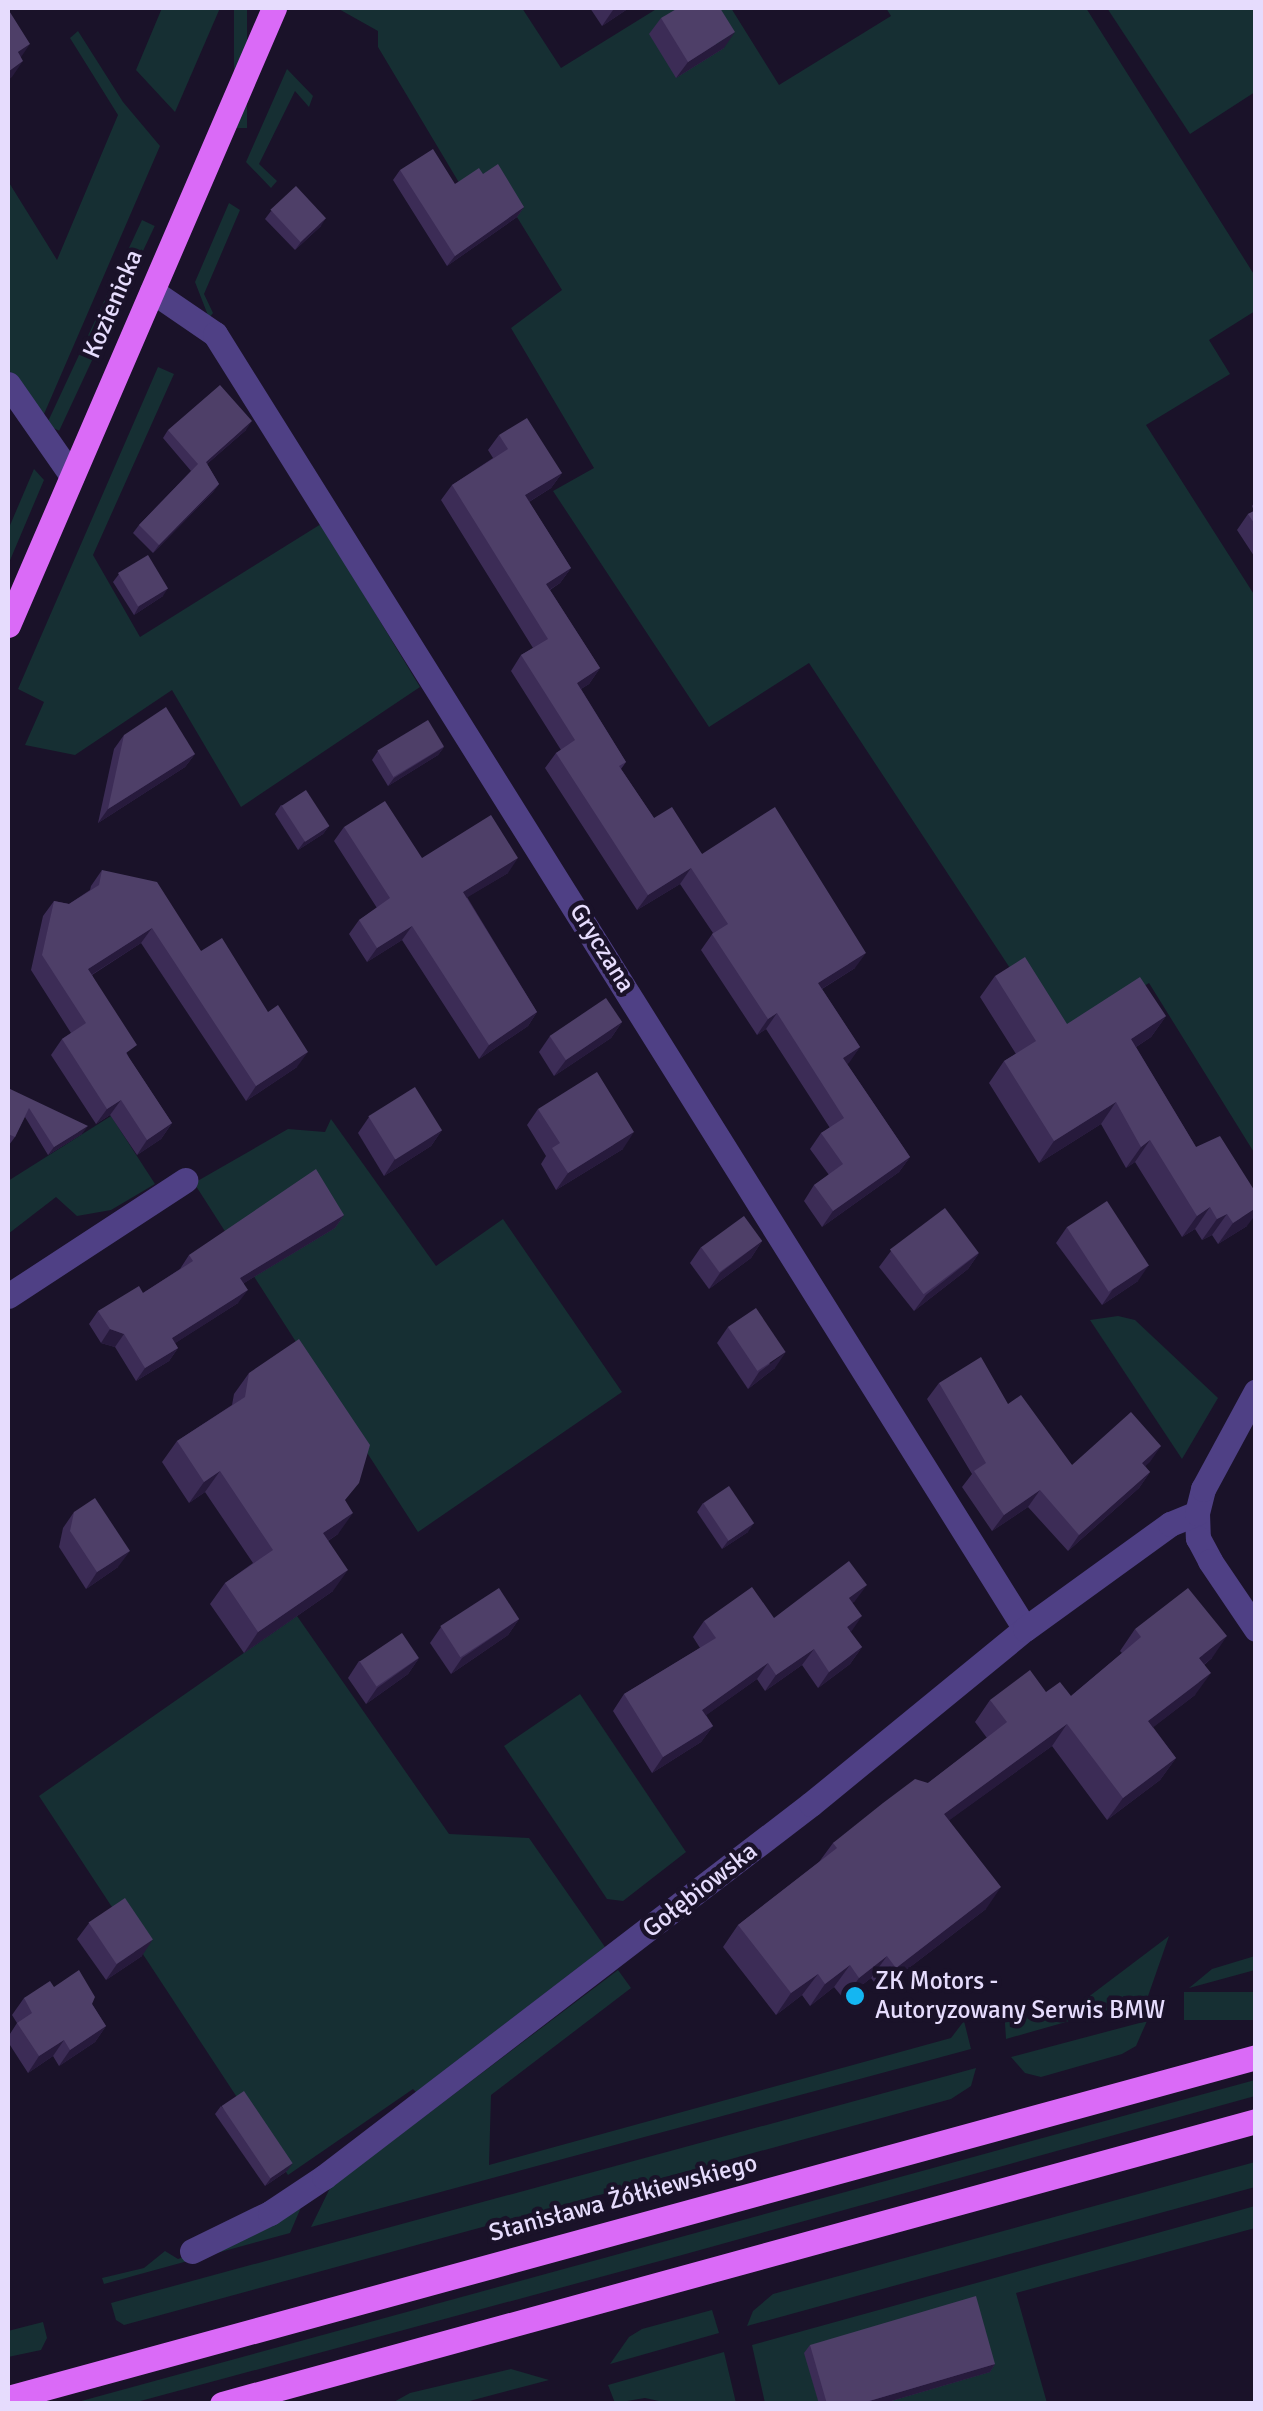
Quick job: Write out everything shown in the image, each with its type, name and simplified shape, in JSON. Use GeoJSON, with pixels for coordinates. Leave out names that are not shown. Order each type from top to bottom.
{"type":"FeatureCollection","features":[{"type":"Feature","properties":{"kind":"main road","name":"Kozienicka"},"geometry":{"type":"LineString","coordinates":[[8,625],[274,8]]}},
{"type":"Feature","properties":{"kind":"main road","name":"Stanisława Żółkiewskiego"},"geometry":{"type":"LineString","coordinates":[[8,2398],[1256,2057]]}},
{"type":"Feature","properties":{"kind":"main road"},"geometry":{"type":"LineString","coordinates":[[222,2404],[1256,2121]]}},
{"type":"Feature","properties":{"kind":"street","name":"Gryczana"},"geometry":{"type":"LineString","coordinates":[[152,291],[215,334],[1024,1629]]}},
{"type":"Feature","properties":{"kind":"street"},"geometry":{"type":"LineString","coordinates":[[8,384],[72,476]]}},
{"type":"Feature","properties":{"kind":"street"},"geometry":{"type":"LineString","coordinates":[[8,1296],[185,1180]]}},
{"type":"Feature","properties":{"kind":"street"},"geometry":{"type":"LineString","coordinates":[[1256,1391],[1203,1489],[1196,1514],[1198,1538],[1256,1629]]}},
{"type":"Feature","properties":{"kind":"street","name":"Gołębiowska"},"geometry":{"type":"LineString","coordinates":[[192,2251],[270,2213],[418,2107],[811,1804],[1024,1629],[1170,1524],[1196,1514]]}},
{"type":"Feature","properties":{"kind":"green space"},"geometry":{"type":"Polygon","coordinates":[[[162,8],[220,8],[175,112],[136,70],[162,8]]]}},
{"type":"Feature","properties":{"kind":"green space"},"geometry":{"type":"Polygon","coordinates":[[[234,8],[247,8],[247,128],[234,128],[234,8]]]}},
{"type":"Feature","properties":{"kind":"green space"},"geometry":{"type":"Polygon","coordinates":[[[337,8],[522,8],[561,68],[658,8],[731,8],[779,85],[891,16],[886,8],[1086,8],[1255,276],[1255,311],[1209,340],[1230,374],[1146,425],[1255,596],[1255,1154],[1149,983],[1058,1041],[809,663],[709,727],[553,491],[594,468],[511,328],[562,290],[491,175],[461,186],[378,47],[378,31],[337,8]]]}},
{"type":"Feature","properties":{"kind":"green space"},"geometry":{"type":"Polygon","coordinates":[[[1107,8],[1255,8],[1255,92],[1190,134],[1107,8]]]}},
{"type":"Feature","properties":{"kind":"green space"},"geometry":{"type":"Polygon","coordinates":[[[78,31],[123,102],[160,146],[41,421],[8,368],[8,181],[57,260],[118,115],[70,38],[78,31]]]}},
{"type":"Feature","properties":{"kind":"green space"},"geometry":{"type":"Polygon","coordinates":[[[287,69],[313,96],[309,107],[295,91],[259,164],[277,181],[271,188],[246,162],[287,69]]]}},
{"type":"Feature","properties":{"kind":"green space"},"geometry":{"type":"Polygon","coordinates":[[[229,203],[240,210],[204,294],[213,313],[209,318],[195,282],[229,203]]]}},
{"type":"Feature","properties":{"kind":"green space"},"geometry":{"type":"Polygon","coordinates":[[[142,220],[155,226],[59,431],[46,425],[142,220]]]}},
{"type":"Feature","properties":{"kind":"green space"},"geometry":{"type":"Polygon","coordinates":[[[158,367],[174,374],[93,555],[140,637],[321,524],[420,687],[241,807],[172,690],[75,755],[25,745],[44,702],[18,689],[158,367]]]}},
{"type":"Feature","properties":{"kind":"green space"},"geometry":{"type":"Polygon","coordinates":[[[34,469],[44,480],[8,565],[8,530],[34,469]]]}},
{"type":"Feature","properties":{"kind":"green space"},"geometry":{"type":"Polygon","coordinates":[[[111,1116],[155,1184],[111,1210],[77,1216],[56,1197],[8,1234],[8,1181],[111,1116]]]}},
{"type":"Feature","properties":{"kind":"green space"},"geometry":{"type":"Polygon","coordinates":[[[331,1119],[436,1266],[503,1219],[622,1392],[418,1532],[194,1183],[288,1129],[325,1132],[331,1119]]]}},
{"type":"Feature","properties":{"kind":"green space"},"geometry":{"type":"Polygon","coordinates":[[[1118,1316],[1135,1320],[1218,1398],[1182,1459],[1090,1320],[1118,1316]]]}},
{"type":"Feature","properties":{"kind":"green space"},"geometry":{"type":"Polygon","coordinates":[[[297,1616],[449,1834],[529,1838],[605,1947],[416,2092],[413,2089],[288,2175],[39,1796],[297,1616]]]}},
{"type":"Feature","properties":{"kind":"green space"},"geometry":{"type":"Polygon","coordinates":[[[580,1694],[686,1852],[623,1901],[607,1899],[504,1746],[580,1694]]]}},
{"type":"Feature","properties":{"kind":"green space"},"geometry":{"type":"Polygon","coordinates":[[[1169,1936],[1147,1999],[1006,2039],[1004,2008],[1022,2018],[1079,2004],[1169,1936]]]}},
{"type":"Feature","properties":{"kind":"green space"},"geometry":{"type":"Polygon","coordinates":[[[1255,1956],[1255,1970],[1189,1988],[1212,1969],[1255,1956]]]}},
{"type":"Feature","properties":{"kind":"green space"},"geometry":{"type":"Polygon","coordinates":[[[618,1970],[631,1988],[491,2095],[489,2165],[951,2038],[964,2021],[971,2049],[311,2227],[330,2188],[618,1970]]]}},
{"type":"Feature","properties":{"kind":"green space"},"geometry":{"type":"Polygon","coordinates":[[[1184,1992],[1255,1992],[1255,2020],[1184,2020],[1184,1992]]]}},
{"type":"Feature","properties":{"kind":"green space"},"geometry":{"type":"Polygon","coordinates":[[[1147,2021],[1136,2046],[1122,2054],[1041,2077],[1025,2073],[1011,2057],[1147,2021]]]}},
{"type":"Feature","properties":{"kind":"green space"},"geometry":{"type":"Polygon","coordinates":[[[976,2068],[971,2086],[951,2099],[124,2325],[116,2320],[111,2303],[976,2068]]]}},
{"type":"Feature","properties":{"kind":"green space"},"geometry":{"type":"Polygon","coordinates":[[[1255,2080],[1255,2096],[682,2255],[133,2403],[74,2403],[1255,2080]]]}},
{"type":"Feature","properties":{"kind":"green space"},"geometry":{"type":"Polygon","coordinates":[[[1255,2162],[1255,2187],[747,2326],[753,2311],[773,2294],[1255,2162]]]}},
{"type":"Feature","properties":{"kind":"green space"},"geometry":{"type":"Polygon","coordinates":[[[302,2205],[290,2233],[104,2284],[102,2278],[144,2268],[165,2251],[178,2259],[251,2235],[302,2205]]]}},
{"type":"Feature","properties":{"kind":"green space"},"geometry":{"type":"Polygon","coordinates":[[[1255,2206],[1255,2228],[1016,2293],[1047,2403],[881,2403],[989,2372],[805,2353],[819,2403],[765,2403],[752,2345],[1255,2206]]]}},
{"type":"Feature","properties":{"kind":"green space"},"geometry":{"type":"Polygon","coordinates":[[[712,2310],[719,2333],[610,2364],[629,2337],[642,2329],[712,2310]]]}},
{"type":"Feature","properties":{"kind":"green space"},"geometry":{"type":"Polygon","coordinates":[[[43,2322],[47,2338],[41,2350],[8,2357],[8,2331],[43,2322]]]}},
{"type":"Feature","properties":{"kind":"green space"},"geometry":{"type":"Polygon","coordinates":[[[724,2352],[736,2403],[668,2403],[645,2398],[615,2403],[608,2385],[724,2352]]]}},
{"type":"Feature","properties":{"kind":"green space"},"geometry":{"type":"Polygon","coordinates":[[[511,2369],[549,2380],[462,2403],[392,2403],[410,2393],[511,2369]]]}},
{"type":"Feature","properties":{"kind":"building"},"geometry":{"type":"Polygon","coordinates":[[[678,8],[720,8],[735,32],[688,62],[661,18],[678,8]]]}},
{"type":"Feature","properties":{"kind":"building"},"geometry":{"type":"Polygon","coordinates":[[[8,9],[30,44],[18,52],[23,61],[8,72],[8,9]]]}},
{"type":"Feature","properties":{"kind":"building"},"geometry":{"type":"Polygon","coordinates":[[[433,149],[455,184],[479,168],[483,174],[498,164],[524,207],[455,256],[400,170],[433,149]]]}},
{"type":"Feature","properties":{"kind":"building"},"geometry":{"type":"Polygon","coordinates":[[[296,186],[326,218],[300,242],[270,210],[296,186]]]}},
{"type":"Feature","properties":{"kind":"building"},"geometry":{"type":"Polygon","coordinates":[[[220,385],[252,421],[206,462],[219,484],[159,545],[139,525],[198,464],[168,430],[220,385]]]}},
{"type":"Feature","properties":{"kind":"building"},"geometry":{"type":"Polygon","coordinates":[[[527,418],[562,473],[525,495],[571,568],[546,584],[600,668],[577,683],[626,762],[619,766],[654,818],[672,807],[702,854],[775,807],[866,953],[818,983],[860,1047],[843,1058],[910,1157],[833,1211],[814,1185],[843,1164],[821,1133],[844,1118],[777,1013],[768,1019],[712,934],[728,924],[691,868],[648,895],[556,753],[575,740],[521,655],[548,639],[452,485],[508,449],[499,435],[527,418]]]}},
{"type":"Feature","properties":{"kind":"building"},"geometry":{"type":"Polygon","coordinates":[[[1256,510],[1256,526],[1248,514],[1256,510]]]}},
{"type":"Feature","properties":{"kind":"building"},"geometry":{"type":"Polygon","coordinates":[[[148,555],[168,588],[138,606],[118,573],[148,555]]]}},
{"type":"Feature","properties":{"kind":"building"},"geometry":{"type":"Polygon","coordinates":[[[166,707],[195,754],[108,809],[124,735],[166,707]]]}},
{"type":"Feature","properties":{"kind":"building"},"geometry":{"type":"Polygon","coordinates":[[[428,720],[444,747],[393,777],[377,750],[428,720]]]}},
{"type":"Feature","properties":{"kind":"building"},"geometry":{"type":"Polygon","coordinates":[[[306,790],[329,826],[305,842],[282,806],[306,790]]]}},
{"type":"Feature","properties":{"kind":"building"},"geometry":{"type":"Polygon","coordinates":[[[385,801],[422,858],[491,815],[518,858],[463,892],[537,1012],[489,1045],[412,926],[377,948],[359,920],[390,898],[344,827],[385,801]]]}},
{"type":"Feature","properties":{"kind":"building"},"geometry":{"type":"Polygon","coordinates":[[[102,870],[157,882],[201,951],[222,938],[268,1012],[278,1005],[308,1052],[256,1086],[152,928],[88,969],[137,1045],[126,1053],[172,1123],[147,1140],[121,1100],[107,1109],[62,1039],[86,1023],[42,955],[54,901],[69,904],[99,885],[102,870]]]}},
{"type":"Feature","properties":{"kind":"building"},"geometry":{"type":"Polygon","coordinates":[[[1025,957],[1067,1024],[1140,977],[1166,1016],[1131,1039],[1196,1147],[1220,1136],[1256,1193],[1256,1208],[1233,1223],[1227,1214],[1217,1219],[1210,1207],[1197,1216],[1150,1140],[1141,1147],[1116,1102],[1054,1141],[1004,1061],[1036,1041],[995,976],[1025,957]]]}},
{"type":"Feature","properties":{"kind":"building"},"geometry":{"type":"Polygon","coordinates":[[[606,998],[622,1022],[566,1060],[550,1036],[606,998]]]}},
{"type":"Feature","properties":{"kind":"building"},"geometry":{"type":"Polygon","coordinates":[[[597,1072],[634,1132],[568,1173],[552,1148],[560,1143],[538,1109],[597,1072]]]}},
{"type":"Feature","properties":{"kind":"building"},"geometry":{"type":"Polygon","coordinates":[[[415,1087],[442,1130],[395,1159],[368,1116],[415,1087]]]}},
{"type":"Feature","properties":{"kind":"building"},"geometry":{"type":"Polygon","coordinates":[[[8,1088],[88,1126],[54,1147],[29,1108],[15,1137],[8,1134],[8,1088]]]}},
{"type":"Feature","properties":{"kind":"building"},"geometry":{"type":"Polygon","coordinates":[[[316,1169],[344,1215],[240,1278],[248,1290],[172,1338],[178,1348],[145,1368],[124,1334],[110,1329],[98,1311],[139,1286],[143,1293],[193,1261],[189,1255],[316,1169]]]}},
{"type":"Feature","properties":{"kind":"building"},"geometry":{"type":"Polygon","coordinates":[[[1107,1201],[1149,1266],[1109,1292],[1067,1227],[1107,1201]]]}},
{"type":"Feature","properties":{"kind":"building"},"geometry":{"type":"Polygon","coordinates":[[[945,1208],[979,1253],[924,1294],[890,1250],[945,1208]]]}},
{"type":"Feature","properties":{"kind":"building"},"geometry":{"type":"Polygon","coordinates":[[[744,1216],[762,1241],[719,1272],[701,1247],[744,1216]]]}},
{"type":"Feature","properties":{"kind":"building"},"geometry":{"type":"Polygon","coordinates":[[[756,1308],[786,1352],[757,1371],[728,1327],[756,1308]]]}},
{"type":"Feature","properties":{"kind":"building"},"geometry":{"type":"Polygon","coordinates":[[[299,1339],[370,1445],[359,1483],[345,1500],[353,1513],[323,1533],[348,1570],[258,1632],[225,1583],[273,1550],[220,1471],[204,1482],[177,1441],[245,1397],[249,1373],[299,1339]]]}},
{"type":"Feature","properties":{"kind":"building"},"geometry":{"type":"Polygon","coordinates":[[[981,1357],[1008,1404],[1021,1395],[1072,1465],[1131,1412],[1161,1446],[1142,1463],[1150,1472],[1079,1535],[1040,1490],[1004,1515],[974,1471],[986,1463],[939,1383],[981,1357]]]}},
{"type":"Feature","properties":{"kind":"building"},"geometry":{"type":"Polygon","coordinates":[[[729,1486],[754,1523],[728,1541],[703,1503],[729,1486]]]}},
{"type":"Feature","properties":{"kind":"building"},"geometry":{"type":"Polygon","coordinates":[[[95,1498],[130,1551],[97,1572],[70,1531],[74,1512],[95,1498]]]}},
{"type":"Feature","properties":{"kind":"building"},"geometry":{"type":"Polygon","coordinates":[[[849,1561],[867,1585],[849,1598],[862,1616],[847,1627],[862,1647],[829,1672],[814,1649],[776,1675],[768,1663],[702,1710],[713,1726],[663,1757],[624,1694],[716,1638],[704,1621],[752,1587],[774,1618],[849,1561]]]}},
{"type":"Feature","properties":{"kind":"building"},"geometry":{"type":"Polygon","coordinates":[[[499,1588],[519,1619],[460,1657],[440,1626],[499,1588]]]}},
{"type":"Feature","properties":{"kind":"building"},"geometry":{"type":"Polygon","coordinates":[[[1188,1588],[1227,1636],[1199,1658],[1211,1673],[1148,1721],[1176,1758],[1123,1798],[1067,1724],[944,1814],[1001,1887],[896,1968],[887,1956],[859,1978],[850,1965],[825,1984],[818,1974],[791,1993],[738,1925],[837,1848],[833,1843],[883,1803],[915,1779],[928,1783],[1007,1722],[990,1700],[1030,1670],[1046,1692],[1060,1682],[1071,1696],[1141,1637],[1135,1629],[1188,1588]]]}},
{"type":"Feature","properties":{"kind":"building"},"geometry":{"type":"Polygon","coordinates":[[[402,1633],[419,1658],[376,1686],[360,1662],[402,1633]]]}},
{"type":"Feature","properties":{"kind":"building"},"geometry":{"type":"Polygon","coordinates":[[[125,1898],[153,1939],[116,1964],[89,1923],[125,1898]]]}},
{"type":"Feature","properties":{"kind":"building"},"geometry":{"type":"Polygon","coordinates":[[[79,1970],[95,1997],[92,2004],[106,2026],[70,2050],[64,2040],[39,2056],[17,2023],[32,2013],[24,1998],[50,1981],[54,1987],[79,1970]]]}},
{"type":"Feature","properties":{"kind":"building"},"geometry":{"type":"Polygon","coordinates":[[[244,2091],[293,2163],[270,2178],[222,2106],[244,2091]]]}},
{"type":"Feature","properties":{"kind":"building"},"geometry":{"type":"Polygon","coordinates":[[[976,2296],[995,2364],[859,2404],[827,2404],[810,2345],[976,2296]]]}},
{"type":"Feature","properties":{"kind":"place","name":"ZK Motors - Autoryzowany Serwis BMW"},"geometry":{"type":"Point","coordinates":[855,1996]}}]}
